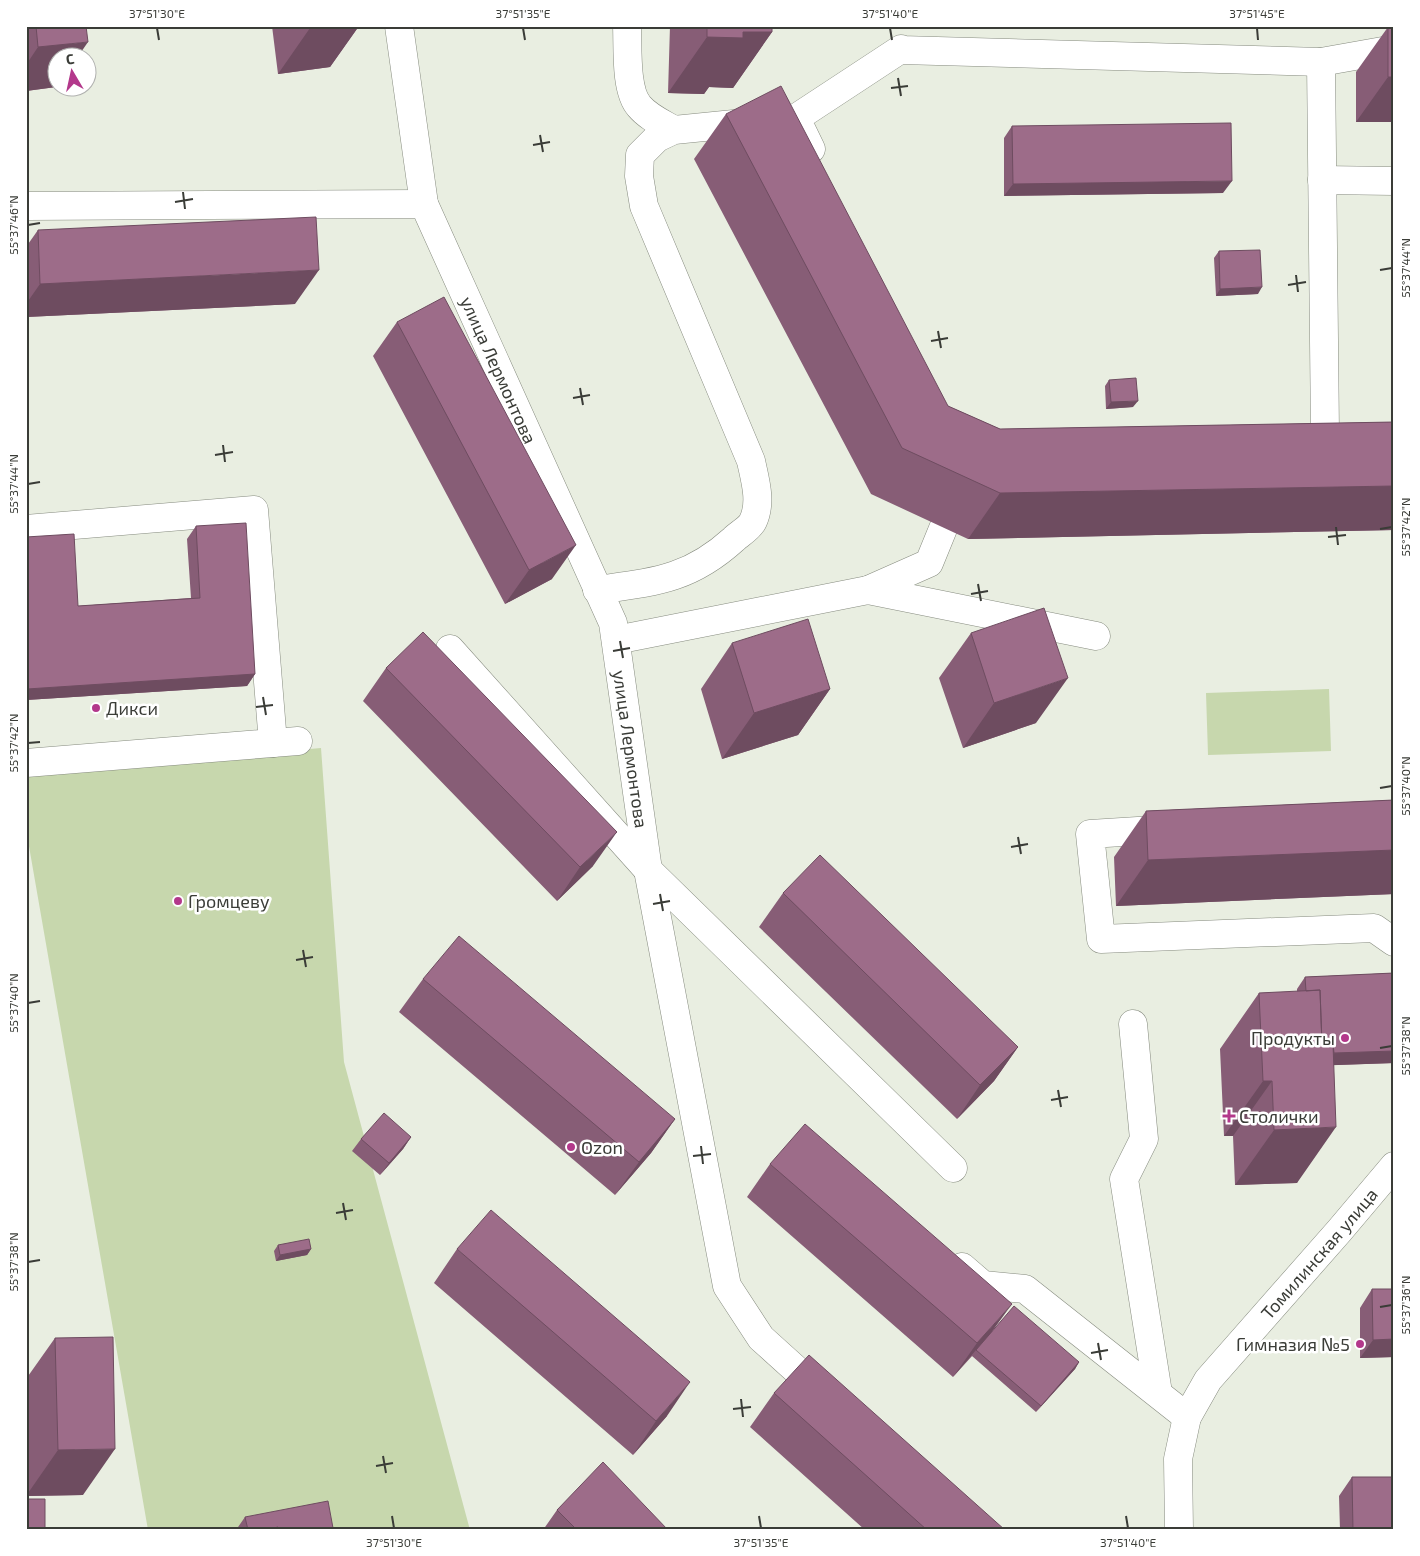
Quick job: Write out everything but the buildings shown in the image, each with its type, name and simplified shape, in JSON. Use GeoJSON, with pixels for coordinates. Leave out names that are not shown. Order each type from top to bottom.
{"type":"FeatureCollection","features":[{"type":"Feature","properties":{"kind":"street","name":"улица Лермонтова"},"geometry":{"type":"LineString","coordinates":[[399,26],[424,204],[613,623],[648,870],[726,1286],[761,1338],[842,1411]]}},
{"type":"Feature","properties":{"kind":"street"},"geometry":{"type":"LineString","coordinates":[[627,26],[629,82],[637,105],[652,118],[674,130]]}},
{"type":"Feature","properties":{"kind":"street"},"geometry":{"type":"LineString","coordinates":[[597,590],[659,581],[686,572],[718,554],[753,522],[758,497],[751,461],[644,206],[639,176],[640,155],[657,138],[674,130],[796,118],[901,38]]}},
{"type":"Feature","properties":{"kind":"street"},"geometry":{"type":"LineString","coordinates":[[901,38],[901,50],[1320,62],[1394,49]]}},
{"type":"Feature","properties":{"kind":"street"},"geometry":{"type":"LineString","coordinates":[[1296,433],[1335,432],[1322,180],[1320,62]]}},
{"type":"Feature","properties":{"kind":"street"},"geometry":{"type":"LineString","coordinates":[[796,118],[821,172]]}},
{"type":"Feature","properties":{"kind":"street"},"geometry":{"type":"LineString","coordinates":[[1322,180],[1394,181]]}},
{"type":"Feature","properties":{"kind":"street"},"geometry":{"type":"LineString","coordinates":[[26,206],[424,204]]}},
{"type":"Feature","properties":{"kind":"street"},"geometry":{"type":"LineString","coordinates":[[616,640],[868,590],[928,563],[966,474]]}},
{"type":"Feature","properties":{"kind":"street"},"geometry":{"type":"LineString","coordinates":[[26,530],[254,510],[285,742],[26,763]]}},
{"type":"Feature","properties":{"kind":"street"},"geometry":{"type":"LineString","coordinates":[[868,590],[1096,636]]}},
{"type":"Feature","properties":{"kind":"street"},"geometry":{"type":"LineString","coordinates":[[450,649],[648,870],[953,1168]]}},
{"type":"Feature","properties":{"kind":"street"},"geometry":{"type":"LineString","coordinates":[[1190,827],[1090,834],[1101,939],[1374,928],[1394,942]]}},
{"type":"Feature","properties":{"kind":"street"},"geometry":{"type":"LineString","coordinates":[[1132,1024],[1144,1139],[1124,1179],[1158,1393]]}},
{"type":"Feature","properties":{"kind":"street","name":"Томилинская улица"},"geometry":{"type":"LineString","coordinates":[[1179,1530],[1178,1459],[1187,1417],[1208,1380],[1381,1196],[1394,1166]]}},
{"type":"Feature","properties":{"kind":"street"},"geometry":{"type":"LineString","coordinates":[[945,1253],[983,1285],[1024,1289],[1187,1417]]}},
{"type":"Feature","properties":{"kind":"green space"},"geometry":{"type":"Polygon","coordinates":[[[1329,689],[1331,751],[1208,755],[1206,693],[1329,689]]]}},
{"type":"Feature","properties":{"kind":"green space"},"geometry":{"type":"Polygon","coordinates":[[[321,748],[344,1062],[470,1530],[148,1530],[26,829],[26,774],[321,748]]]}},
{"type":"Feature","properties":{"kind":"place","name":"Дикси"},"geometry":{"type":"Point","coordinates":[96,708]}},
{"type":"Feature","properties":{"kind":"place","name":"Громцеву"},"geometry":{"type":"Point","coordinates":[178,901]}},
{"type":"Feature","properties":{"kind":"place","name":"Продукты"},"geometry":{"type":"Point","coordinates":[1345,1038]}},
{"type":"Feature","properties":{"kind":"place","name":"Столички"},"geometry":{"type":"Point","coordinates":[1229,1116]}},
{"type":"Feature","properties":{"kind":"place","name":"Ozon"},"geometry":{"type":"Point","coordinates":[571,1147]}},
{"type":"Feature","properties":{"kind":"place","name":"Гимназия №5"},"geometry":{"type":"Point","coordinates":[1360,1344]}}]}
